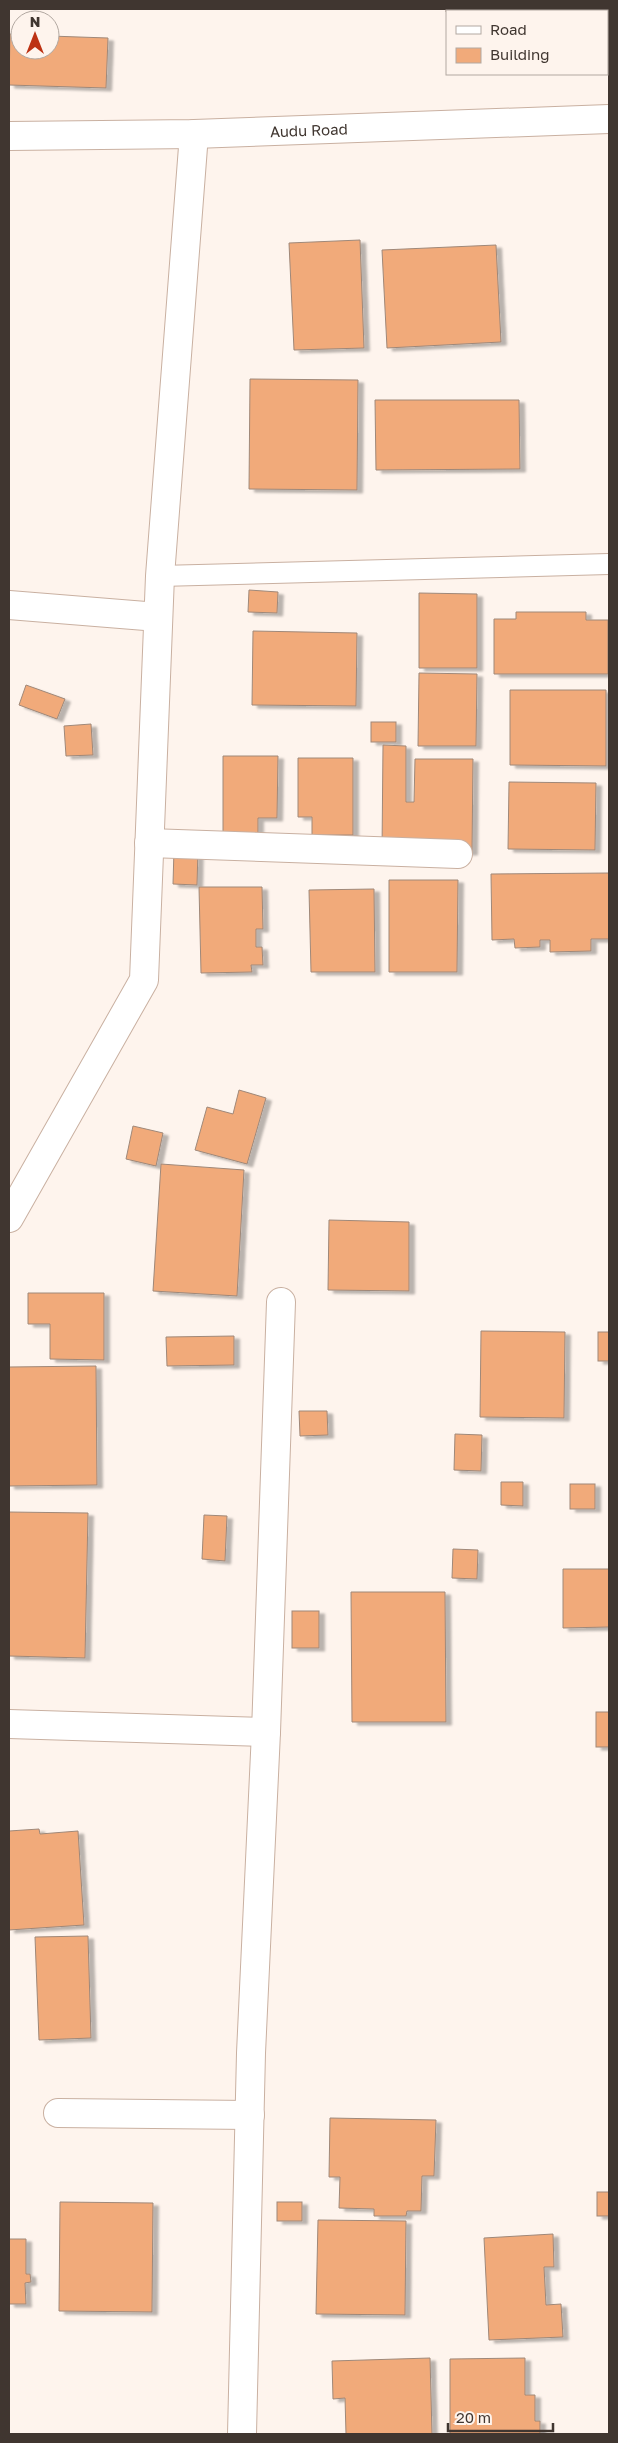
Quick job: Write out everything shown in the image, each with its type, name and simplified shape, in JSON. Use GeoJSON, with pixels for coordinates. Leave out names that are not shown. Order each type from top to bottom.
{"type":"FeatureCollection","features":[{"type":"Feature","properties":{"kind":"street","name":"Audu Road"},"geometry":{"type":"LineString","coordinates":[[9,136],[194,134],[609,119]]}},
{"type":"Feature","properties":{"kind":"street"},"geometry":{"type":"LineString","coordinates":[[9,1218],[144,980],[160,576],[194,134]]}},
{"type":"Feature","properties":{"kind":"street"},"geometry":{"type":"LineString","coordinates":[[9,605],[158,618]]}},
{"type":"Feature","properties":{"kind":"street"},"geometry":{"type":"LineString","coordinates":[[149,843],[458,854]]}},
{"type":"Feature","properties":{"kind":"street"},"geometry":{"type":"LineString","coordinates":[[242,2434],[251,2053],[266,1732],[281,1302]]}},
{"type":"Feature","properties":{"kind":"street"},"geometry":{"type":"LineString","coordinates":[[9,1724],[266,1732]]}},
{"type":"Feature","properties":{"kind":"street"},"geometry":{"type":"LineString","coordinates":[[58,2113],[250,2115]]}},
{"type":"Feature","properties":{"kind":"lane"},"geometry":{"type":"LineString","coordinates":[[160,576],[609,564]]}},
{"type":"Feature","properties":{"kind":"building"},"geometry":{"type":"Polygon","coordinates":[[[446,9],[540,9],[540,10],[446,9]]]}},
{"type":"Feature","properties":{"kind":"building"},"geometry":{"type":"Polygon","coordinates":[[[10,34],[10,60],[60,60],[60,36],[108,38],[106,88],[9,85],[10,34]]]}},
{"type":"Feature","properties":{"kind":"building"},"geometry":{"type":"Polygon","coordinates":[[[360,240],[364,348],[294,350],[289,243],[360,240]]]}},
{"type":"Feature","properties":{"kind":"building"},"geometry":{"type":"Polygon","coordinates":[[[496,245],[501,342],[387,348],[382,250],[496,245]]]}},
{"type":"Feature","properties":{"kind":"building"},"geometry":{"type":"Polygon","coordinates":[[[250,379],[358,380],[357,490],[249,489],[250,379]]]}},
{"type":"Feature","properties":{"kind":"building"},"geometry":{"type":"Polygon","coordinates":[[[375,400],[519,400],[520,469],[376,470],[375,400]]]}},
{"type":"Feature","properties":{"kind":"building"},"geometry":{"type":"Polygon","coordinates":[[[249,590],[278,592],[277,613],[248,612],[249,590]]]}},
{"type":"Feature","properties":{"kind":"building"},"geometry":{"type":"Polygon","coordinates":[[[419,593],[477,594],[477,668],[419,668],[419,593]]]}},
{"type":"Feature","properties":{"kind":"building"},"geometry":{"type":"Polygon","coordinates":[[[516,612],[586,612],[586,620],[608,620],[608,674],[494,674],[494,619],[516,619],[516,612]]]}},
{"type":"Feature","properties":{"kind":"building"},"geometry":{"type":"Polygon","coordinates":[[[253,631],[357,633],[356,706],[252,705],[253,631]]]}},
{"type":"Feature","properties":{"kind":"building"},"geometry":{"type":"Polygon","coordinates":[[[419,673],[477,674],[476,746],[418,746],[419,673]]]}},
{"type":"Feature","properties":{"kind":"building"},"geometry":{"type":"Polygon","coordinates":[[[26,685],[65,699],[57,719],[19,705],[26,685]]]}},
{"type":"Feature","properties":{"kind":"building"},"geometry":{"type":"Polygon","coordinates":[[[510,690],[606,690],[606,766],[510,765],[510,690]]]}},
{"type":"Feature","properties":{"kind":"building"},"geometry":{"type":"Polygon","coordinates":[[[371,722],[396,722],[396,742],[371,742],[371,722]]]}},
{"type":"Feature","properties":{"kind":"building"},"geometry":{"type":"Polygon","coordinates":[[[91,724],[93,755],[66,756],[64,726],[91,724]]]}},
{"type":"Feature","properties":{"kind":"building"},"geometry":{"type":"Polygon","coordinates":[[[383,745],[406,746],[406,802],[414,802],[415,759],[473,759],[472,852],[382,851],[383,745]]]}},
{"type":"Feature","properties":{"kind":"building"},"geometry":{"type":"Polygon","coordinates":[[[223,756],[278,756],[277,818],[258,818],[258,835],[223,835],[223,756]]]}},
{"type":"Feature","properties":{"kind":"building"},"geometry":{"type":"Polygon","coordinates":[[[298,758],[353,758],[353,835],[312,835],[312,817],[298,817],[298,758]]]}},
{"type":"Feature","properties":{"kind":"building"},"geometry":{"type":"Polygon","coordinates":[[[509,782],[596,783],[595,850],[508,849],[509,782]]]}},
{"type":"Feature","properties":{"kind":"building"},"geometry":{"type":"Polygon","coordinates":[[[174,849],[198,850],[197,885],[173,884],[174,849]]]}},
{"type":"Feature","properties":{"kind":"building"},"geometry":{"type":"Polygon","coordinates":[[[609,873],[609,939],[591,939],[591,951],[550,952],[550,940],[540,940],[540,947],[515,948],[514,939],[492,940],[491,874],[609,873]]]}},
{"type":"Feature","properties":{"kind":"building"},"geometry":{"type":"Polygon","coordinates":[[[389,880],[458,880],[457,972],[389,972],[389,880]]]}},
{"type":"Feature","properties":{"kind":"building"},"geometry":{"type":"Polygon","coordinates":[[[199,887],[262,887],[263,929],[256,929],[256,947],[262,947],[263,965],[251,965],[252,972],[201,973],[199,887]]]}},
{"type":"Feature","properties":{"kind":"building"},"geometry":{"type":"Polygon","coordinates":[[[374,889],[375,972],[311,972],[309,890],[374,889]]]}},
{"type":"Feature","properties":{"kind":"building"},"geometry":{"type":"Polygon","coordinates":[[[239,1090],[266,1098],[247,1164],[195,1150],[207,1107],[233,1114],[239,1090]]]}},
{"type":"Feature","properties":{"kind":"building"},"geometry":{"type":"Polygon","coordinates":[[[133,1126],[163,1133],[156,1166],[126,1159],[133,1126]]]}},
{"type":"Feature","properties":{"kind":"building"},"geometry":{"type":"Polygon","coordinates":[[[161,1164],[244,1170],[237,1296],[153,1291],[161,1164]]]}},
{"type":"Feature","properties":{"kind":"building"},"geometry":{"type":"Polygon","coordinates":[[[329,1220],[409,1222],[409,1291],[328,1290],[329,1220]]]}},
{"type":"Feature","properties":{"kind":"building"},"geometry":{"type":"Polygon","coordinates":[[[28,1293],[104,1293],[104,1360],[50,1359],[50,1324],[28,1324],[28,1293]]]}},
{"type":"Feature","properties":{"kind":"building"},"geometry":{"type":"Polygon","coordinates":[[[481,1331],[565,1332],[564,1418],[480,1417],[481,1331]]]}},
{"type":"Feature","properties":{"kind":"building"},"geometry":{"type":"Polygon","coordinates":[[[598,1332],[609,1332],[609,1361],[598,1361],[598,1332]]]}},
{"type":"Feature","properties":{"kind":"building"},"geometry":{"type":"Polygon","coordinates":[[[234,1336],[234,1365],[167,1366],[166,1337],[234,1336]]]}},
{"type":"Feature","properties":{"kind":"building"},"geometry":{"type":"Polygon","coordinates":[[[96,1366],[97,1485],[9,1486],[9,1367],[96,1366]]]}},
{"type":"Feature","properties":{"kind":"building"},"geometry":{"type":"Polygon","coordinates":[[[299,1411],[327,1411],[328,1435],[300,1436],[299,1411]]]}},
{"type":"Feature","properties":{"kind":"building"},"geometry":{"type":"Polygon","coordinates":[[[455,1434],[482,1435],[481,1471],[454,1470],[455,1434]]]}},
{"type":"Feature","properties":{"kind":"building"},"geometry":{"type":"Polygon","coordinates":[[[501,1482],[523,1482],[523,1506],[501,1505],[501,1482]]]}},
{"type":"Feature","properties":{"kind":"building"},"geometry":{"type":"Polygon","coordinates":[[[570,1484],[595,1484],[595,1509],[570,1509],[570,1484]]]}},
{"type":"Feature","properties":{"kind":"building"},"geometry":{"type":"Polygon","coordinates":[[[9,1512],[88,1513],[85,1658],[9,1656],[9,1512]]]}},
{"type":"Feature","properties":{"kind":"building"},"geometry":{"type":"Polygon","coordinates":[[[204,1515],[227,1516],[225,1561],[202,1559],[204,1515]]]}},
{"type":"Feature","properties":{"kind":"building"},"geometry":{"type":"Polygon","coordinates":[[[453,1549],[478,1550],[477,1579],[452,1578],[453,1549]]]}},
{"type":"Feature","properties":{"kind":"building"},"geometry":{"type":"Polygon","coordinates":[[[563,1569],[609,1569],[609,1627],[563,1628],[563,1569]]]}},
{"type":"Feature","properties":{"kind":"building"},"geometry":{"type":"Polygon","coordinates":[[[351,1592],[445,1592],[446,1722],[352,1722],[351,1592]]]}},
{"type":"Feature","properties":{"kind":"building"},"geometry":{"type":"Polygon","coordinates":[[[292,1611],[319,1611],[319,1648],[292,1648],[292,1611]]]}},
{"type":"Feature","properties":{"kind":"building"},"geometry":{"type":"Polygon","coordinates":[[[596,1712],[609,1712],[609,1747],[596,1747],[596,1712]]]}},
{"type":"Feature","properties":{"kind":"building"},"geometry":{"type":"Polygon","coordinates":[[[39,1829],[40,1834],[78,1831],[84,1925],[9,1930],[9,1831],[39,1829]]]}},
{"type":"Feature","properties":{"kind":"building"},"geometry":{"type":"Polygon","coordinates":[[[88,1936],[91,2038],[39,2040],[35,1937],[88,1936]]]}},
{"type":"Feature","properties":{"kind":"building"},"geometry":{"type":"Polygon","coordinates":[[[330,2118],[436,2120],[434,2176],[422,2176],[421,2211],[407,2211],[406,2216],[374,2216],[374,2209],[339,2208],[340,2177],[329,2177],[330,2118]]]}},
{"type":"Feature","properties":{"kind":"building"},"geometry":{"type":"Polygon","coordinates":[[[597,2192],[609,2192],[609,2216],[597,2216],[597,2192]]]}},
{"type":"Feature","properties":{"kind":"building"},"geometry":{"type":"Polygon","coordinates":[[[60,2202],[153,2203],[152,2312],[59,2311],[60,2202]]]}},
{"type":"Feature","properties":{"kind":"building"},"geometry":{"type":"Polygon","coordinates":[[[277,2202],[302,2202],[302,2221],[277,2221],[277,2202]]]}},
{"type":"Feature","properties":{"kind":"building"},"geometry":{"type":"Polygon","coordinates":[[[318,2220],[406,2221],[405,2315],[316,2314],[318,2220]]]}},
{"type":"Feature","properties":{"kind":"building"},"geometry":{"type":"Polygon","coordinates":[[[553,2234],[554,2267],[544,2267],[546,2305],[561,2304],[563,2337],[489,2340],[484,2238],[553,2234]]]}},
{"type":"Feature","properties":{"kind":"building"},"geometry":{"type":"Polygon","coordinates":[[[9,2239],[26,2239],[26,2274],[30,2274],[31,2282],[25,2283],[26,2304],[9,2304],[9,2239]]]}},
{"type":"Feature","properties":{"kind":"building"},"geometry":{"type":"Polygon","coordinates":[[[430,2358],[432,2434],[346,2434],[345,2398],[333,2399],[332,2361],[430,2358]]]}},
{"type":"Feature","properties":{"kind":"building"},"geometry":{"type":"Polygon","coordinates":[[[525,2358],[525,2395],[535,2395],[535,2421],[540,2421],[540,2434],[450,2434],[450,2359],[525,2358]]]}}]}
